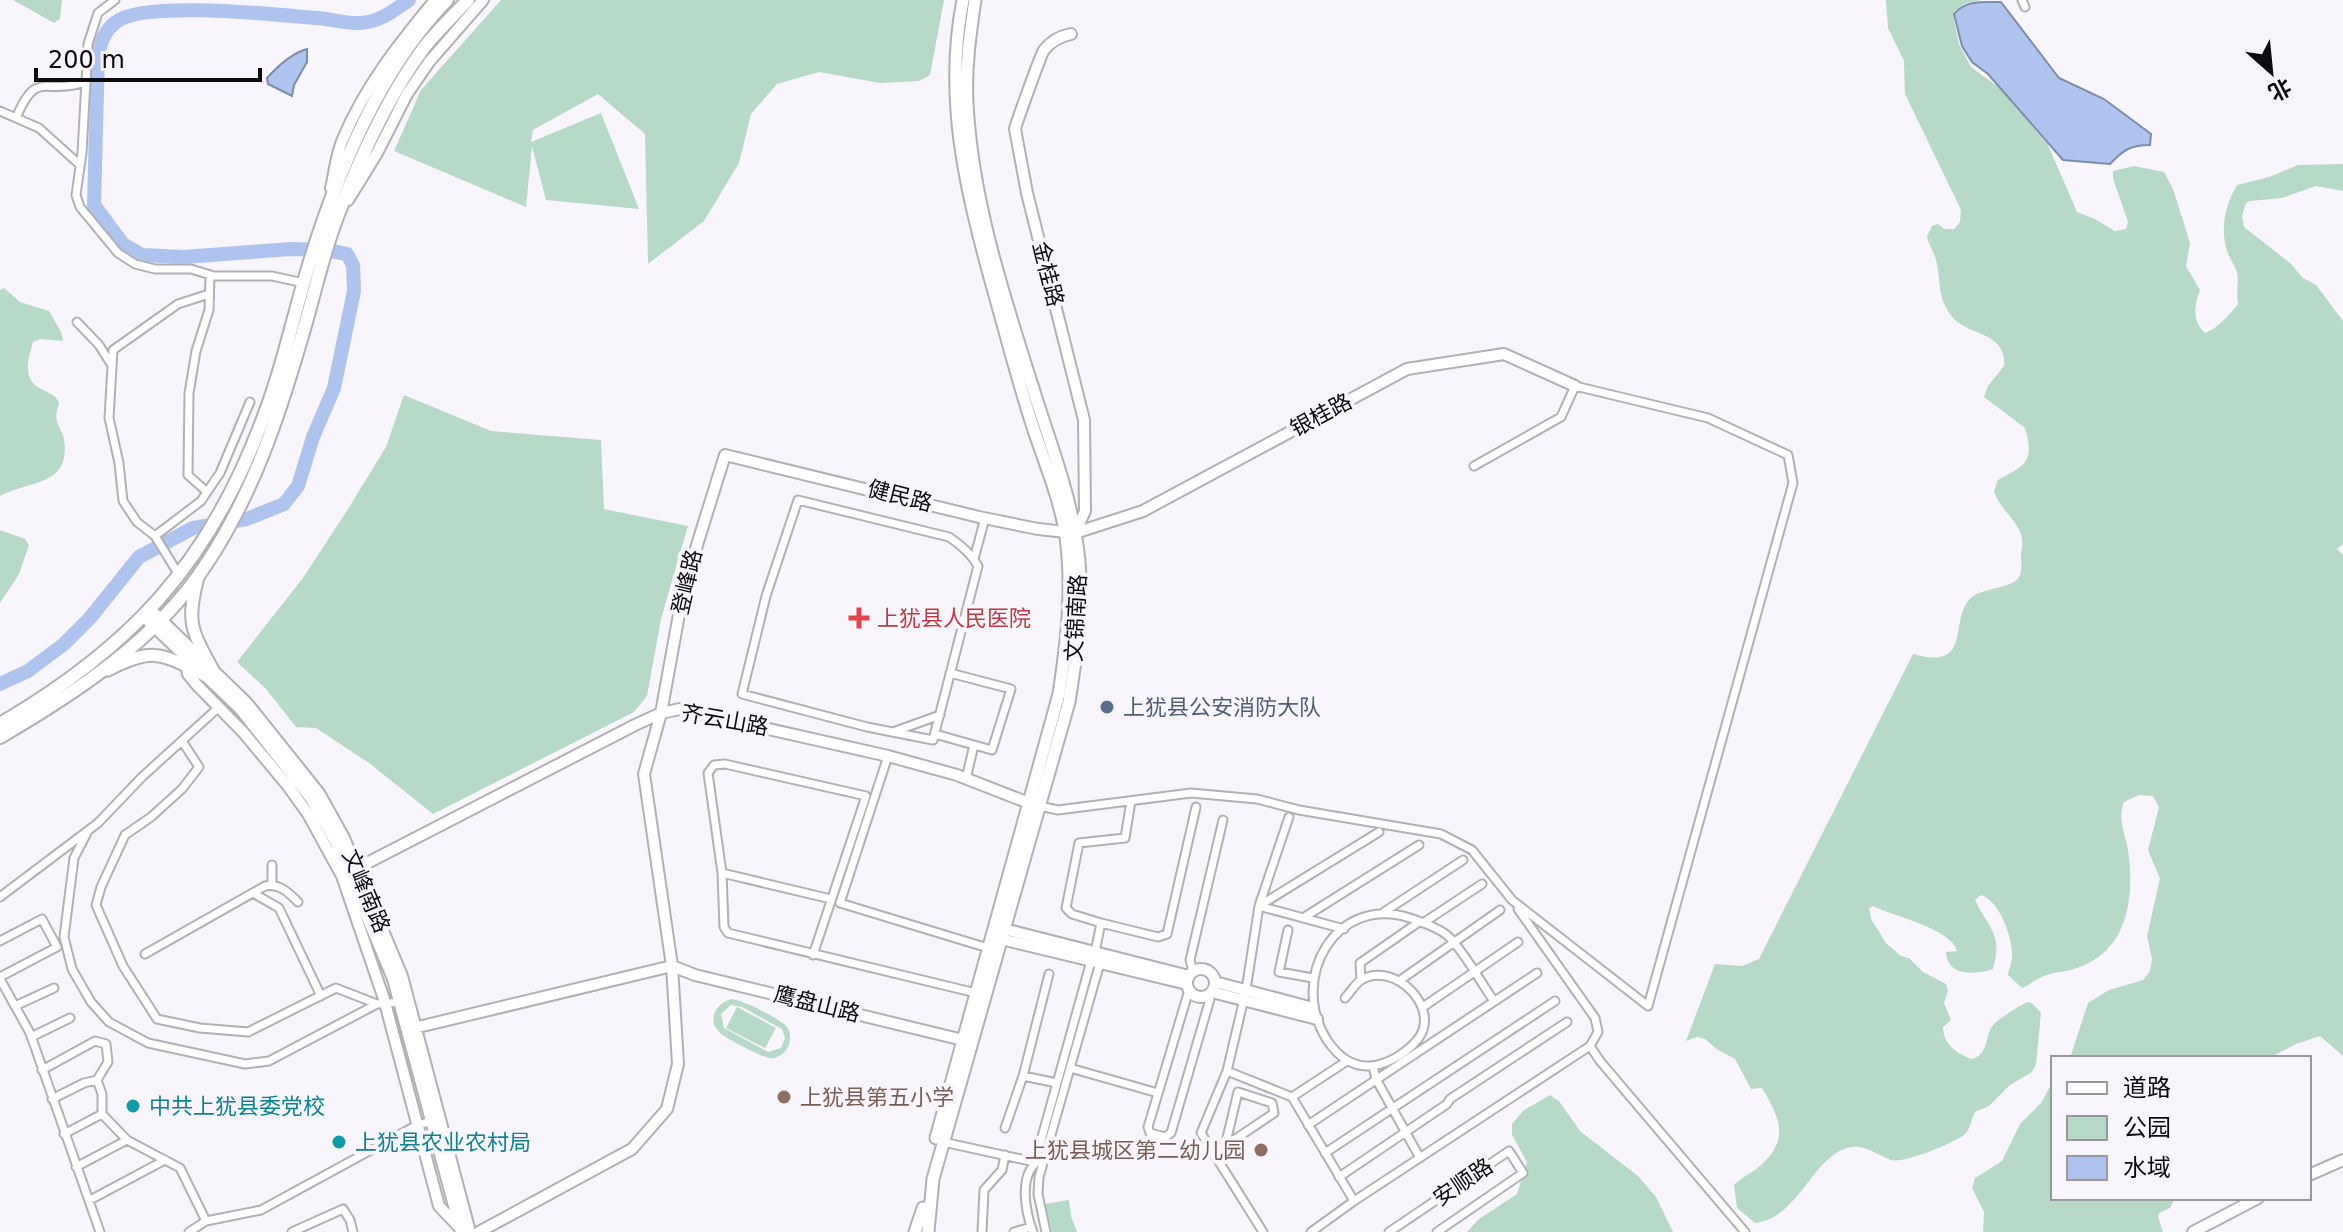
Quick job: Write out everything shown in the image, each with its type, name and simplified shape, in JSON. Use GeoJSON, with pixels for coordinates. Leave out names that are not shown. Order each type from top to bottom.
{"type":"FeatureCollection","features":[{"type":"Feature","properties":{"kind":"highway"},"geometry":{"type":"LineString","coordinates":[[331,217],[400,84],[424,48],[468,0]]}},
{"type":"Feature","properties":{"kind":"highway"},"geometry":{"type":"LineString","coordinates":[[0,737],[152,618],[232,493],[262,423],[364,124],[391,72],[441,2]]}},
{"type":"Feature","properties":{"kind":"highway"},"geometry":{"type":"LineString","coordinates":[[0,724],[36,709],[93,678],[203,568],[249,489],[273,431],[310,285]]}},
{"type":"Feature","properties":{"kind":"main road","name":"文锦南路"},"geometry":{"type":"LineString","coordinates":[[963,0],[957,30],[955,106],[966,185],[1005,331],[1070,533]]}},
{"type":"Feature","properties":{"kind":"main road","name":"文锦南路"},"geometry":{"type":"LineString","coordinates":[[928,1232],[933,1179],[1003,934],[1059,694],[1067,640],[1070,533],[1065,490],[1010,313],[978,182],[967,102],[970,32],[975,0]]}},
{"type":"Feature","properties":{"kind":"main road"},"geometry":{"type":"LineString","coordinates":[[203,568],[190,614],[192,630],[210,673]]}},
{"type":"Feature","properties":{"kind":"main road"},"geometry":{"type":"LineString","coordinates":[[93,678],[144,655],[161,654],[186,661],[210,673]]}},
{"type":"Feature","properties":{"kind":"main road","name":"文锦南路"},"geometry":{"type":"LineString","coordinates":[[918,1232],[926,1177],[963,1040],[988,948],[1034,805]]}},
{"type":"Feature","properties":{"kind":"street"},"geometry":{"type":"LineString","coordinates":[[115,0],[98,13],[88,44],[76,195],[80,207],[118,253],[135,264],[155,269],[191,269],[210,276],[272,276],[310,285]]}},
{"type":"Feature","properties":{"kind":"street"},"geometry":{"type":"LineString","coordinates":[[331,217],[377,153],[407,94],[429,62],[483,0]]}},
{"type":"Feature","properties":{"kind":"street","name":"金桂路"},"geometry":{"type":"LineString","coordinates":[[1070,533],[1085,511],[1084,420],[1027,193],[1015,129],[1041,55],[1049,44],[1071,34]]}},
{"type":"Feature","properties":{"kind":"street"},"geometry":{"type":"LineString","coordinates":[[16,118],[26,94],[37,86],[68,88],[86,82]]}},
{"type":"Feature","properties":{"kind":"street"},"geometry":{"type":"LineString","coordinates":[[0,111],[39,128],[80,165]]}},
{"type":"Feature","properties":{"kind":"street"},"geometry":{"type":"LineString","coordinates":[[207,492],[188,475],[189,393],[202,326],[209,310],[210,276]]}},
{"type":"Feature","properties":{"kind":"street"},"geometry":{"type":"LineString","coordinates":[[179,575],[155,536],[137,522],[123,501],[109,418],[113,350],[178,304],[209,294]]}},
{"type":"Feature","properties":{"kind":"street"},"geometry":{"type":"LineString","coordinates":[[77,322],[99,345],[112,366]]}},
{"type":"Feature","properties":{"kind":"street","name":"银桂路"},"geometry":{"type":"LineString","coordinates":[[1070,533],[1143,511],[1407,369],[1504,354],[1575,386]]}},
{"type":"Feature","properties":{"kind":"street"},"geometry":{"type":"LineString","coordinates":[[1474,466],[1561,417],[1575,386],[1708,418],[1788,455],[1793,483],[1648,1006],[1512,900]]}},
{"type":"Feature","properties":{"kind":"street"},"geometry":{"type":"LineString","coordinates":[[155,536],[201,501],[220,473],[250,402]]}},
{"type":"Feature","properties":{"kind":"street","name":"健民路"},"geometry":{"type":"LineString","coordinates":[[725,455],[985,518],[1070,533]]}},
{"type":"Feature","properties":{"kind":"street","name":"登峰路"},"geometry":{"type":"LineString","coordinates":[[479,1232],[632,1149],[667,1109],[678,1064],[672,966],[644,774],[661,713],[684,587],[725,455]]}},
{"type":"Feature","properties":{"kind":"street"},"geometry":{"type":"LineString","coordinates":[[798,500],[949,537],[974,559],[978,566],[950,673],[933,740],[742,694],[766,596],[798,500]]}},
{"type":"Feature","properties":{"kind":"street"},"geometry":{"type":"LineString","coordinates":[[974,559],[985,518]]}},
{"type":"Feature","properties":{"kind":"street"},"geometry":{"type":"LineString","coordinates":[[152,618],[186,661],[188,674],[261,752],[350,872],[381,1004],[439,1206],[463,1230]]}},
{"type":"Feature","properties":{"kind":"street","name":"文峰南路"},"geometry":{"type":"LineString","coordinates":[[152,618],[210,673],[311,799],[350,872],[402,976],[405,1001],[463,1230]]}},
{"type":"Feature","properties":{"kind":"street"},"geometry":{"type":"LineString","coordinates":[[935,734],[992,750],[1011,689],[950,673]]}},
{"type":"Feature","properties":{"kind":"street"},"geometry":{"type":"LineString","coordinates":[[0,897],[88,831],[219,707]]}},
{"type":"Feature","properties":{"kind":"street","name":"齐云山路"},"geometry":{"type":"LineString","coordinates":[[350,872],[661,713],[680,709],[888,756],[966,779],[1034,805]]}},
{"type":"Feature","properties":{"kind":"street"},"geometry":{"type":"LineString","coordinates":[[892,732],[940,715]]}},
{"type":"Feature","properties":{"kind":"street"},"geometry":{"type":"LineString","coordinates":[[182,741],[199,767],[182,789],[125,835],[96,905],[123,966],[157,1019],[200,1028],[248,1032],[340,988],[381,1004]]}},
{"type":"Feature","properties":{"kind":"street"},"geometry":{"type":"LineString","coordinates":[[966,779],[974,745]]}},
{"type":"Feature","properties":{"kind":"street"},"geometry":{"type":"LineString","coordinates":[[888,756],[840,903],[988,948]]}},
{"type":"Feature","properties":{"kind":"street"},"geometry":{"type":"LineString","coordinates":[[813,955],[866,796],[725,764],[714,765],[708,773],[722,873],[724,927],[728,933],[813,955],[976,993]]}},
{"type":"Feature","properties":{"kind":"street"},"geometry":{"type":"LineString","coordinates":[[1034,805],[1058,810],[1191,793],[1257,799],[1299,810],[1441,834],[1472,850],[1512,900],[1595,1018],[1598,1032],[1590,1046],[1311,1232]]}},
{"type":"Feature","properties":{"kind":"street"},"geometry":{"type":"LineString","coordinates":[[1131,801],[1125,838],[1079,843],[1066,908],[1072,914],[1158,937],[1167,934],[1196,807]]}},
{"type":"Feature","properties":{"kind":"street"},"geometry":{"type":"LineString","coordinates":[[1263,1232],[1201,1133],[1227,1071],[1245,995],[1259,906],[1289,817]]}},
{"type":"Feature","properties":{"kind":"street"},"geometry":{"type":"LineString","coordinates":[[1003,934],[1190,980],[1206,970],[1213,975],[1210,999],[1171,1133],[1165,1137],[1150,1133],[1148,1127],[1190,980],[1190,960],[1223,820]]}},
{"type":"Feature","properties":{"kind":"street"},"geometry":{"type":"LineString","coordinates":[[88,831],[74,858],[64,937],[72,969],[91,1002],[109,1022],[148,1043],[245,1064],[269,1061],[381,1004],[405,1001]]}},
{"type":"Feature","properties":{"kind":"street"},"geometry":{"type":"LineString","coordinates":[[1259,906],[1379,832]]}},
{"type":"Feature","properties":{"kind":"street"},"geometry":{"type":"LineString","coordinates":[[1303,918],[1419,845]]}},
{"type":"Feature","properties":{"kind":"street"},"geometry":{"type":"LineString","coordinates":[[1345,998],[1361,980],[1381,975],[1399,981],[1423,1007],[1426,1016],[1426,1027],[1416,1041],[1393,1058],[1373,1066],[1365,1067],[1347,1061],[1333,1049],[1315,1013],[1313,978],[1328,943],[1344,929],[1384,912],[1463,860]]}},
{"type":"Feature","properties":{"kind":"street"},"geometry":{"type":"LineString","coordinates":[[272,865],[272,884]]}},
{"type":"Feature","properties":{"kind":"street"},"geometry":{"type":"LineString","coordinates":[[722,873],[831,899]]}},
{"type":"Feature","properties":{"kind":"street"},"geometry":{"type":"LineString","coordinates":[[272,884],[287,891],[298,902]]}},
{"type":"Feature","properties":{"kind":"street"},"geometry":{"type":"LineString","coordinates":[[145,954],[272,884]]}},
{"type":"Feature","properties":{"kind":"street"},"geometry":{"type":"LineString","coordinates":[[1361,980],[1360,963],[1482,884]]}},
{"type":"Feature","properties":{"kind":"street"},"geometry":{"type":"LineString","coordinates":[[279,908],[286,903],[287,891]]}},
{"type":"Feature","properties":{"kind":"street"},"geometry":{"type":"LineString","coordinates":[[253,893],[279,908],[321,996]]}},
{"type":"Feature","properties":{"kind":"street"},"geometry":{"type":"LineString","coordinates":[[1259,906],[1344,929]]}},
{"type":"Feature","properties":{"kind":"street"},"geometry":{"type":"LineString","coordinates":[[1399,981],[1500,910]]}},
{"type":"Feature","properties":{"kind":"street"},"geometry":{"type":"LineString","coordinates":[[1384,912],[1448,935],[1494,1001]]}},
{"type":"Feature","properties":{"kind":"street"},"geometry":{"type":"LineString","coordinates":[[0,941],[42,919],[57,947],[0,978],[31,1037],[100,1232]]}},
{"type":"Feature","properties":{"kind":"street"},"geometry":{"type":"LineString","coordinates":[[1032,1230],[1026,1199],[1027,1174],[1039,1163],[1070,1068],[1096,958],[1101,923]]}},
{"type":"Feature","properties":{"kind":"street"},"geometry":{"type":"LineString","coordinates":[[1288,930],[1279,972],[1313,978]]}},
{"type":"Feature","properties":{"kind":"street"},"geometry":{"type":"LineString","coordinates":[[1423,1007],[1518,942]]}},
{"type":"Feature","properties":{"kind":"street"},"geometry":{"type":"LineString","coordinates":[[1014,1232],[1045,1229],[1038,1198],[1039,1163],[1057,1083],[1096,958]]}},
{"type":"Feature","properties":{"kind":"street"},"geometry":{"type":"LineString","coordinates":[[412,1029],[672,966]]}},
{"type":"Feature","properties":{"kind":"street","name":"鹰盘山路"},"geometry":{"type":"LineString","coordinates":[[672,966],[695,975],[963,1040]]}},
{"type":"Feature","properties":{"kind":"street"},"geometry":{"type":"LineString","coordinates":[[1308,1125],[1537,973]]}},
{"type":"Feature","properties":{"kind":"street"},"geometry":{"type":"LineString","coordinates":[[1005,1128],[1023,1076],[1049,974]]}},
{"type":"Feature","properties":{"kind":"street"},"geometry":{"type":"LineString","coordinates":[[1190,980],[1199,997],[1212,990],[1315,1013]]}},
{"type":"Feature","properties":{"kind":"street"},"geometry":{"type":"LineString","coordinates":[[15,1006],[54,988]]}},
{"type":"Feature","properties":{"kind":"street"},"geometry":{"type":"LineString","coordinates":[[1325,1153],[1555,1001]]}},
{"type":"Feature","properties":{"kind":"street"},"geometry":{"type":"LineString","coordinates":[[31,1037],[70,1018]]}},
{"type":"Feature","properties":{"kind":"street"},"geometry":{"type":"LineString","coordinates":[[1339,1177],[1567,1022]]}},
{"type":"Feature","properties":{"kind":"street"},"geometry":{"type":"LineString","coordinates":[[42,1070],[95,1041],[106,1044],[108,1062],[97,1080],[52,1099]]}},
{"type":"Feature","properties":{"kind":"street"},"geometry":{"type":"LineString","coordinates":[[1590,1046],[1745,1232]]}},
{"type":"Feature","properties":{"kind":"street"},"geometry":{"type":"LineString","coordinates":[[1292,1097],[1347,1061]]}},
{"type":"Feature","properties":{"kind":"street"},"geometry":{"type":"LineString","coordinates":[[1373,1066],[1376,1079],[1420,1158]]}},
{"type":"Feature","properties":{"kind":"street"},"geometry":{"type":"LineString","coordinates":[[1070,1068],[1158,1093]]}},
{"type":"Feature","properties":{"kind":"street"},"geometry":{"type":"LineString","coordinates":[[1227,1071],[1292,1097],[1354,1201]]}},
{"type":"Feature","properties":{"kind":"street"},"geometry":{"type":"LineString","coordinates":[[1023,1076],[1057,1083]]}},
{"type":"Feature","properties":{"kind":"street"},"geometry":{"type":"LineString","coordinates":[[97,1080],[102,1094],[102,1114],[127,1140],[180,1168],[206,1221]]}},
{"type":"Feature","properties":{"kind":"street"},"geometry":{"type":"LineString","coordinates":[[1213,1153],[1225,1146],[1274,1113],[1272,1103],[1238,1092],[1225,1146]]}},
{"type":"Feature","properties":{"kind":"street"},"geometry":{"type":"LineString","coordinates":[[64,1134],[102,1114]]}},
{"type":"Feature","properties":{"kind":"street"},"geometry":{"type":"LineString","coordinates":[[189,1232],[206,1221],[261,1210],[417,1125],[435,1120]]}},
{"type":"Feature","properties":{"kind":"street"},"geometry":{"type":"LineString","coordinates":[[76,1167],[127,1140]]}},
{"type":"Feature","properties":{"kind":"street"},"geometry":{"type":"LineString","coordinates":[[943,1142],[1039,1163]]}},
{"type":"Feature","properties":{"kind":"street","name":"安顺路"},"geometry":{"type":"LineString","coordinates":[[1389,1232],[1509,1151],[1523,1173],[1437,1232]]}},
{"type":"Feature","properties":{"kind":"street"},"geometry":{"type":"LineString","coordinates":[[982,1232],[984,1190],[1002,1170],[1005,1155]]}},
{"type":"Feature","properties":{"kind":"street"},"geometry":{"type":"LineString","coordinates":[[90,1200],[165,1160]]}},
{"type":"Feature","properties":{"kind":"street"},"geometry":{"type":"LineString","coordinates":[[2311,1174],[2343,1160]]}},
{"type":"Feature","properties":{"kind":"street"},"geometry":{"type":"LineString","coordinates":[[1026,1199],[1038,1198]]}},
{"type":"Feature","properties":{"kind":"street"},"geometry":{"type":"LineString","coordinates":[[2193,1232],[2254,1200]]}},
{"type":"Feature","properties":{"kind":"street"},"geometry":{"type":"LineString","coordinates":[[292,1232],[343,1209],[353,1232]]}},
{"type":"Feature","properties":{"kind":"green space"},"geometry":{"type":"Polygon","coordinates":[[[13,0],[62,0],[60,19],[54,23],[13,0]]]}},
{"type":"Feature","properties":{"kind":"green space"},"geometry":{"type":"Polygon","coordinates":[[[501,0],[944,0],[930,75],[919,81],[880,83],[819,72],[777,84],[751,114],[739,163],[704,221],[648,264],[645,134],[598,94],[533,130],[531,142],[601,113],[639,209],[546,200],[532,146],[526,207],[394,151],[421,90],[501,0]]]}},
{"type":"Feature","properties":{"kind":"green space"},"geometry":{"type":"Polygon","coordinates":[[[1886,0],[1981,0],[1964,4],[1955,11],[1959,44],[1971,67],[2001,89],[2048,145],[2077,212],[2115,231],[2126,229],[2128,222],[2113,171],[2134,166],[2164,172],[2173,189],[2190,243],[2186,266],[2200,290],[2195,313],[2205,333],[2219,325],[2238,304],[2237,272],[2227,251],[2224,232],[2227,208],[2237,185],[2298,165],[2343,164],[2343,191],[2316,186],[2282,198],[2250,201],[2246,203],[2242,216],[2244,227],[2290,263],[2303,278],[2316,285],[2343,321],[2343,544],[2337,549],[2343,555],[2343,1056],[2320,1036],[2273,1056],[2071,1056],[2088,1003],[2109,990],[2143,980],[2150,971],[2152,959],[2147,936],[2160,879],[2148,850],[2159,807],[2153,796],[2139,795],[2124,802],[2121,815],[2130,868],[2124,922],[2106,950],[2074,969],[2041,977],[2022,988],[2008,975],[2012,948],[2004,921],[1994,904],[1981,895],[1975,900],[1993,932],[1996,957],[1993,969],[1979,972],[1964,972],[1951,966],[1946,952],[1957,951],[1952,943],[1933,929],[1873,906],[1869,908],[1871,919],[1886,943],[1923,972],[1946,984],[1948,991],[1944,1003],[1951,1020],[1943,1027],[1945,1038],[1952,1048],[1972,1059],[1978,1056],[1991,1027],[2028,1002],[2041,1013],[2036,1064],[2032,1072],[2010,1085],[1989,1106],[1975,1112],[1967,1132],[1959,1138],[1929,1152],[1897,1160],[1863,1148],[1844,1149],[1822,1165],[1781,1212],[1755,1223],[1737,1208],[1734,1185],[1755,1170],[1774,1150],[1778,1141],[1778,1121],[1762,1088],[1751,1089],[1735,1059],[1705,1039],[1697,1037],[1686,1041],[1715,964],[1742,966],[1759,959],[1913,654],[1932,658],[1945,656],[1952,649],[1965,606],[1972,597],[2012,583],[2021,571],[2020,532],[1994,491],[1998,480],[2025,462],[2028,440],[2025,428],[1984,397],[1988,386],[2004,366],[1999,346],[1957,321],[1943,301],[1936,260],[1927,236],[1932,226],[1938,224],[1944,229],[1954,229],[1960,222],[1961,210],[1905,94],[1904,61],[1888,28],[1886,0]]]}},
{"type":"Feature","properties":{"kind":"green space"},"geometry":{"type":"Polygon","coordinates":[[[4,288],[20,302],[49,311],[61,332],[63,341],[40,339],[33,342],[28,369],[31,381],[59,402],[56,418],[64,439],[64,455],[61,466],[46,480],[0,496],[0,290],[4,288]]]}},
{"type":"Feature","properties":{"kind":"green space"},"geometry":{"type":"Polygon","coordinates":[[[404,395],[491,431],[601,440],[604,509],[688,526],[661,619],[647,696],[634,712],[433,814],[369,763],[316,728],[296,727],[266,689],[237,662],[303,578],[348,509],[386,447],[404,395]]]}},
{"type":"Feature","properties":{"kind":"green space"},"geometry":{"type":"Polygon","coordinates":[[[0,530],[25,539],[29,545],[19,574],[0,603],[0,530]]]}},
{"type":"Feature","properties":{"kind":"green space"},"geometry":{"type":"Polygon","coordinates":[[[731,999],[744,1003],[783,1023],[790,1038],[784,1052],[769,1058],[719,1032],[713,1017],[731,999]],[[731,1005],[721,1014],[724,1028],[768,1052],[781,1048],[785,1038],[782,1029],[742,1007],[731,1005]]]}},
{"type":"Feature","properties":{"kind":"green space"},"geometry":{"type":"Polygon","coordinates":[[[737,1007],[776,1028],[765,1048],[726,1028],[737,1007]]]}},
{"type":"Feature","properties":{"kind":"green space"},"geometry":{"type":"Polygon","coordinates":[[[2051,1085],[2051,1200],[2174,1200],[2170,1208],[2159,1213],[2163,1232],[1983,1232],[1984,1212],[1972,1188],[1975,1178],[2002,1161],[2020,1124],[2041,1103],[2051,1085]]]}},
{"type":"Feature","properties":{"kind":"green space"},"geometry":{"type":"Polygon","coordinates":[[[1550,1095],[1559,1101],[1580,1131],[1638,1176],[1656,1197],[1673,1232],[1467,1232],[1479,1219],[1517,1194],[1527,1162],[1512,1135],[1512,1124],[1524,1110],[1550,1095]]]}},
{"type":"Feature","properties":{"kind":"green space"},"geometry":{"type":"Polygon","coordinates":[[[1069,1200],[1077,1232],[1052,1232],[1045,1204],[1069,1200]]]}},
{"type":"Feature","properties":{"kind":"water"},"geometry":{"type":"Polygon","coordinates":[[[1981,2],[2001,2],[2059,78],[2104,99],[2151,134],[2150,145],[2128,149],[2110,164],[2063,160],[1988,74],[1972,62],[1962,46],[1954,14],[1958,9],[1981,2]]]}},
{"type":"Feature","properties":{"kind":"water"},"geometry":{"type":"Polygon","coordinates":[[[307,49],[307,62],[294,85],[292,96],[268,84],[267,78],[280,65],[307,49]]]}},
{"type":"Feature","properties":{"kind":"waterway"},"geometry":{"type":"LineString","coordinates":[[0,684],[28,671],[64,644],[90,618],[139,557],[193,528],[247,519],[284,504],[298,486],[313,437],[334,388],[354,291],[353,265],[347,254],[291,249],[184,257],[142,255],[123,244],[94,205],[98,53],[107,32],[116,22],[131,15],[181,10],[244,12],[360,23],[380,18],[409,0]]}},
{"type":"Feature","properties":{"kind":"place","name":"上犹县人民医院"},"geometry":{"type":"Point","coordinates":[859,618]}},
{"type":"Feature","properties":{"kind":"place","name":"上犹县公安消防大队"},"geometry":{"type":"Point","coordinates":[1107,707]}},
{"type":"Feature","properties":{"kind":"place","name":"上犹县第五小学"},"geometry":{"type":"Point","coordinates":[784,1097]}},
{"type":"Feature","properties":{"kind":"place","name":"中共上犹县委党校"},"geometry":{"type":"Point","coordinates":[133,1106]}},
{"type":"Feature","properties":{"kind":"place","name":"上犹县农业农村局"},"geometry":{"type":"Point","coordinates":[339,1142]}},
{"type":"Feature","properties":{"kind":"place","name":"上犹县城区第二幼儿园"},"geometry":{"type":"Point","coordinates":[1261,1150]}}]}
